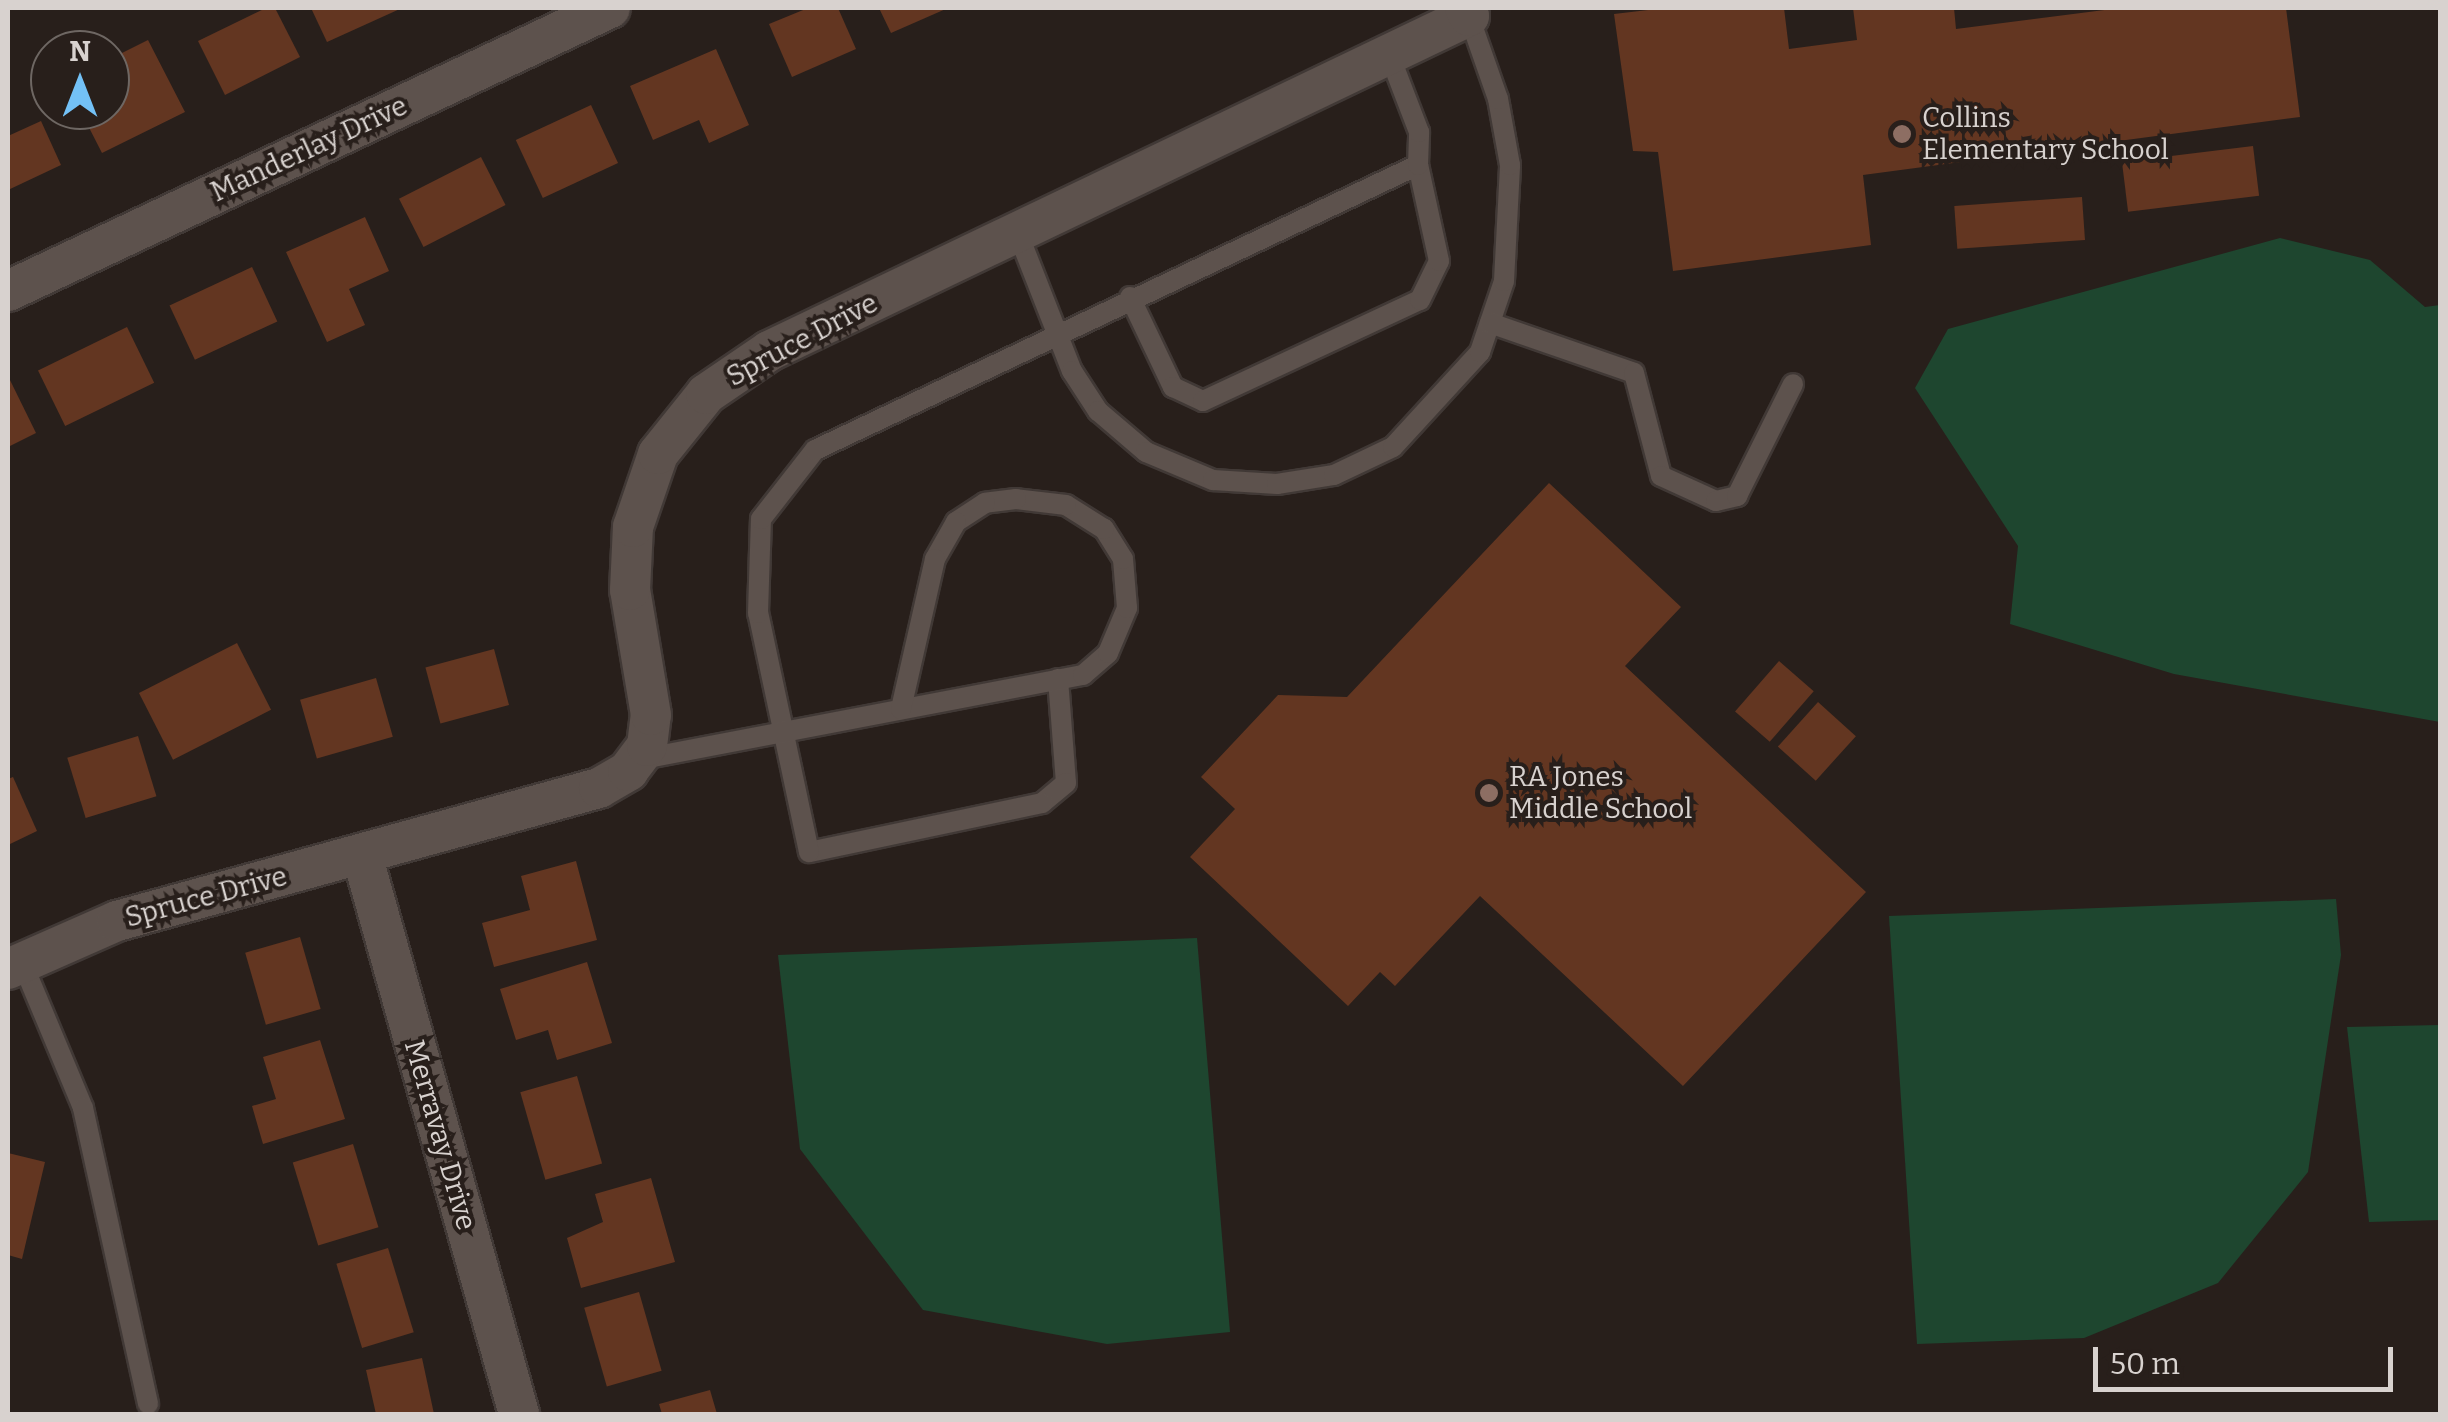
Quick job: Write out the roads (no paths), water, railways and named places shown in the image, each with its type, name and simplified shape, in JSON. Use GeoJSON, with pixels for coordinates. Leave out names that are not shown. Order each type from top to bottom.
{"type":"FeatureCollection","features":[{"type":"Feature","properties":{"kind":"street","name":"Manderlay Drive"},"geometry":{"type":"LineString","coordinates":[[8,292],[610,8]]}},
{"type":"Feature","properties":{"kind":"street","name":"Spruce Drive"},"geometry":{"type":"LineString","coordinates":[[15,966],[116,921],[599,788],[642,760],[652,715],[630,590],[631,543],[642,490],[680,422],[769,351],[1473,10]]}},
{"type":"Feature","properties":{"kind":"street","name":"Merravay Drive"},"geometry":{"type":"LineString","coordinates":[[362,855],[519,1414]]}},
{"type":"Feature","properties":{"kind":"lane"},"geometry":{"type":"LineString","coordinates":[[1017,232],[1056,330],[1098,411],[1146,452],[1213,480],[1277,484],[1334,475],[1393,447],[1459,380],[1490,324],[1512,223],[1510,165],[1498,100],[1473,10]]}},
{"type":"Feature","properties":{"kind":"lane"},"geometry":{"type":"LineString","coordinates":[[1130,297],[1173,387],[1203,401],[1420,300],[1438,262],[1418,165],[1419,132],[1389,54]]}},
{"type":"Feature","properties":{"kind":"lane"},"geometry":{"type":"LineString","coordinates":[[1058,680],[1066,784],[1042,804],[808,852],[778,734],[758,614],[761,519],[815,450],[1056,330],[1418,165]]}},
{"type":"Feature","properties":{"kind":"lane"},"geometry":{"type":"LineString","coordinates":[[1490,324],[1634,374],[1661,476],[1716,502],[1737,496],[1794,384]]}},
{"type":"Feature","properties":{"kind":"lane"},"geometry":{"type":"LineString","coordinates":[[642,760],[1083,675],[1108,653],[1128,608],[1123,560],[1104,529],[1066,506],[985,503],[956,522],[935,560],[901,710]]}},
{"type":"Feature","properties":{"kind":"lane"},"geometry":{"type":"LineString","coordinates":[[15,966],[83,1108],[148,1404]]}},
{"type":"Feature","properties":{"kind":"place","name":"Collins Elementary School"},"geometry":{"type":"Point","coordinates":[1902,134]}},
{"type":"Feature","properties":{"kind":"place","name":"RA Jones Middle School"},"geometry":{"type":"Point","coordinates":[1489,793]}}]}
